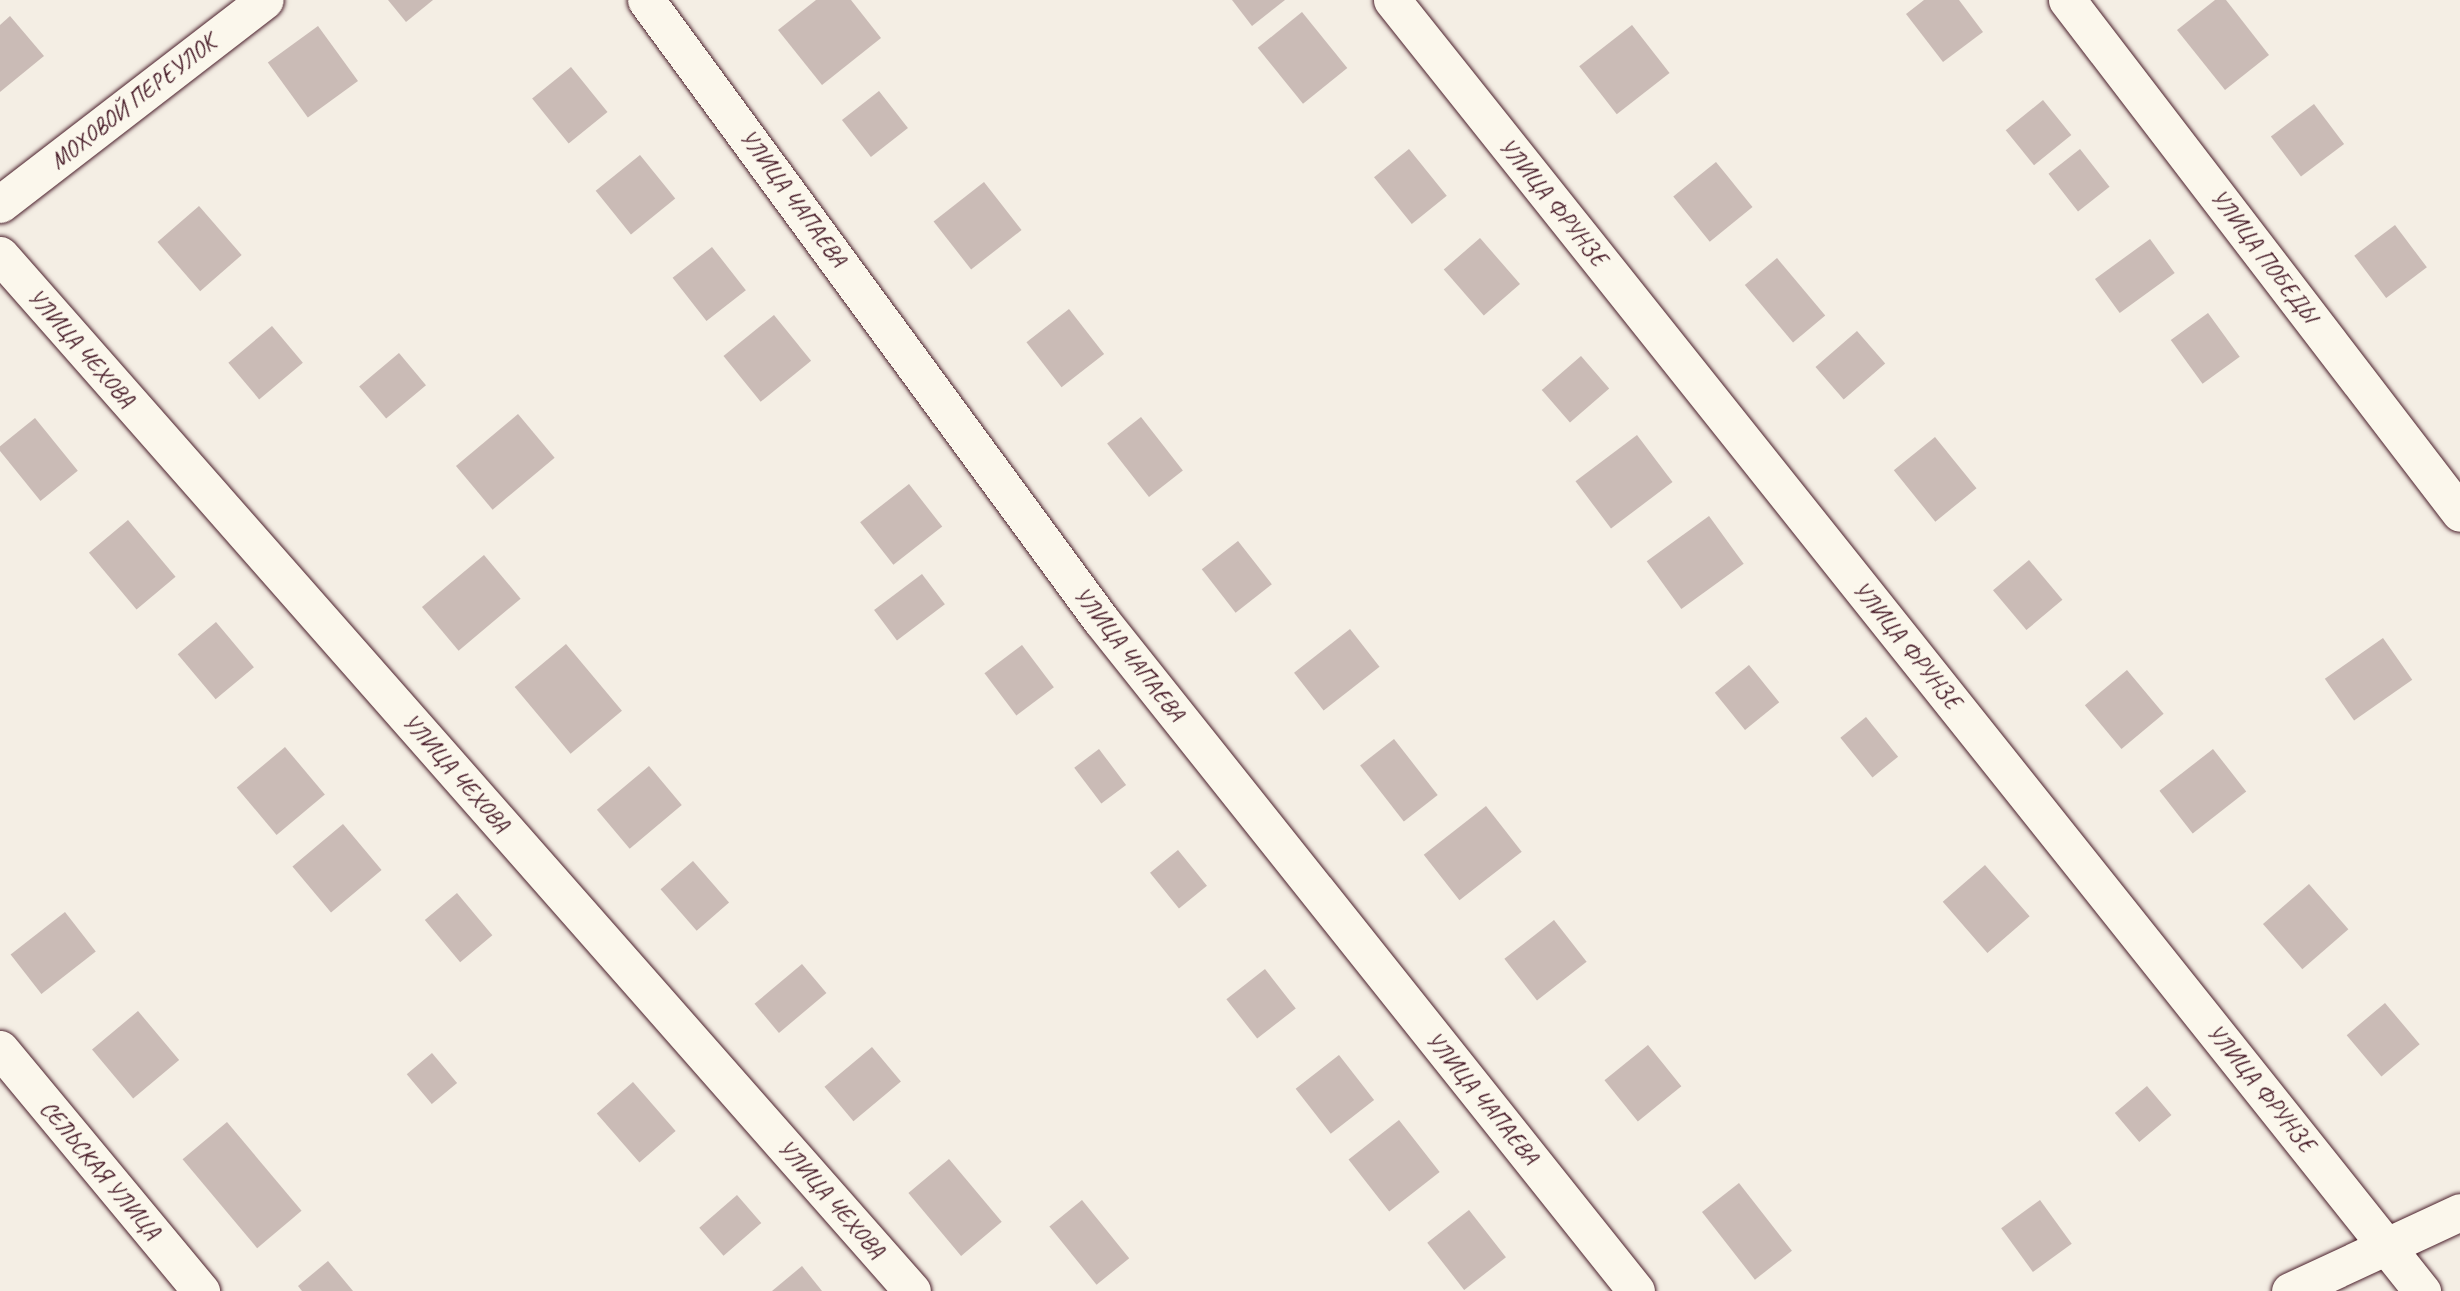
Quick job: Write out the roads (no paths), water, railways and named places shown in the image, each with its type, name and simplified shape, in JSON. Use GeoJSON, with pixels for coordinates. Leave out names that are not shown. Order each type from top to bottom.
{"type":"FeatureCollection","features":[{"type":"Feature","properties":{"kind":"street","name":"МОХОВОЙ ПЕРЕУЛОК"},"geometry":{"type":"LineString","coordinates":[[0,204],[265,0]]}},
{"type":"Feature","properties":{"kind":"street","name":"УЛИЦА ЧАПАЕВА"},"geometry":{"type":"LineString","coordinates":[[646,0],[1101,620],[1636,1291]]}},
{"type":"Feature","properties":{"kind":"street","name":"УЛИЦА ФРУНЗЕ"},"geometry":{"type":"LineString","coordinates":[[1391,0],[2422,1291]]}},
{"type":"Feature","properties":{"kind":"street","name":"УЛИЦА ПОБЕДЫ"},"geometry":{"type":"LineString","coordinates":[[2067,0],[2460,513]]}},
{"type":"Feature","properties":{"kind":"street","name":"УЛИЦА ЧЕХОВА"},"geometry":{"type":"LineString","coordinates":[[0,255],[912,1291]]}},
{"type":"Feature","properties":{"kind":"street","name":"СЕЛЬСКАЯ УЛИЦА"},"geometry":{"type":"LineString","coordinates":[[0,1049],[201,1291]]}},
{"type":"Feature","properties":{"kind":"street"},"geometry":{"type":"LineString","coordinates":[[2290,1291],[2460,1212]]}}]}
